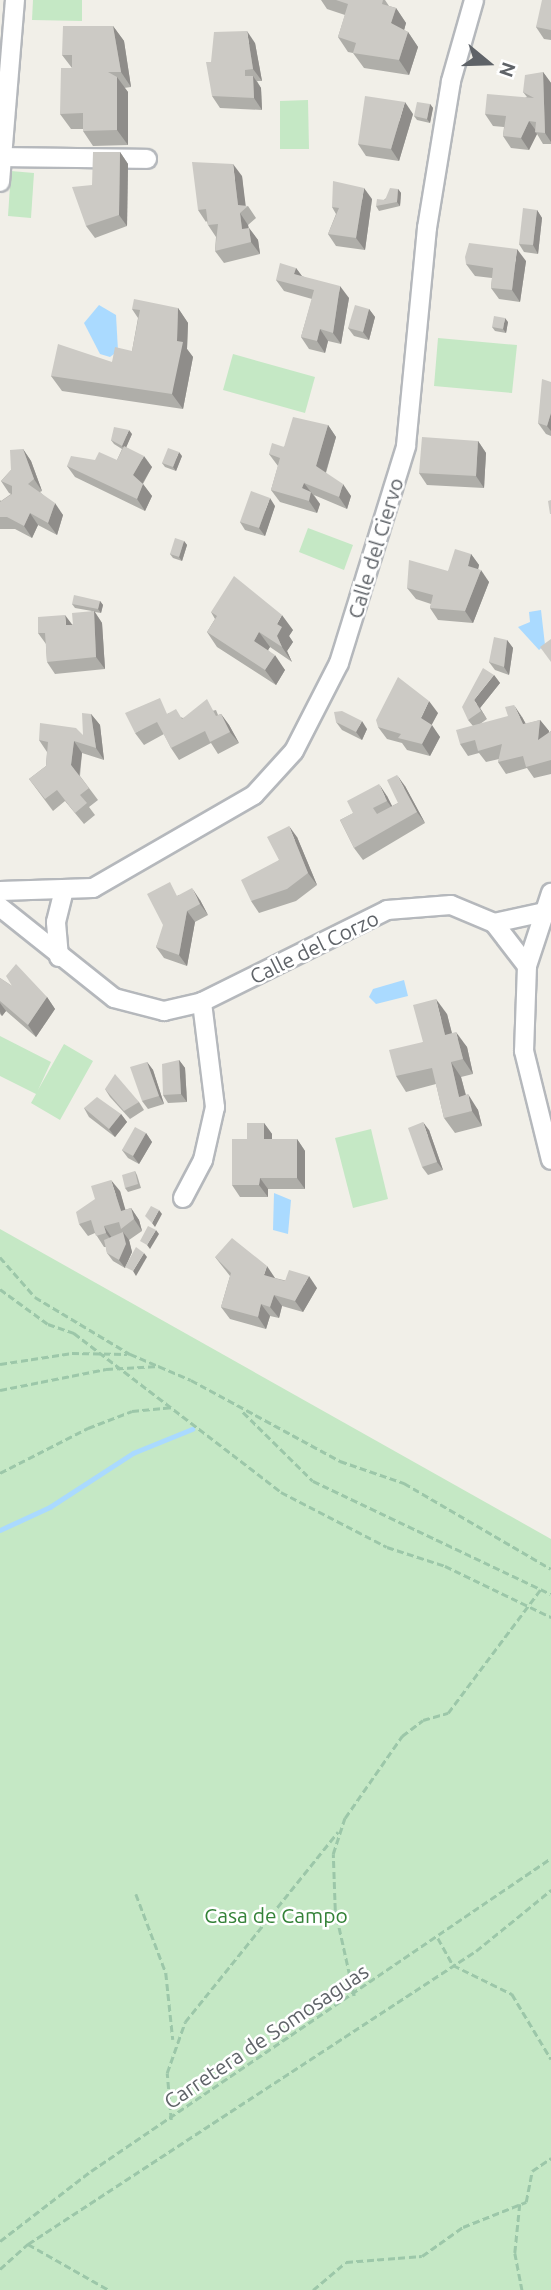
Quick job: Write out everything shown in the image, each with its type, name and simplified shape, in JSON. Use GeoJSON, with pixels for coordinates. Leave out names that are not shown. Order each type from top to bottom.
{"type":"FeatureCollection","features":[{"type":"Feature","properties":{"kind":"street"},"geometry":{"type":"LineString","coordinates":[[0,182],[4,157],[7,20],[15,0]]}},
{"type":"Feature","properties":{"kind":"street","name":"Calle del Ciervo"},"geometry":{"type":"LineString","coordinates":[[0,891],[63,893],[93,888],[254,795],[294,751],[339,663],[406,446],[427,228],[451,81],[474,0]]}},
{"type":"Feature","properties":{"kind":"street"},"geometry":{"type":"LineString","coordinates":[[4,157],[147,159]]}},
{"type":"Feature","properties":{"kind":"street"},"geometry":{"type":"LineString","coordinates":[[59,957],[55,922],[63,893]]}},
{"type":"Feature","properties":{"kind":"street"},"geometry":{"type":"LineString","coordinates":[[551,893],[540,913],[527,967],[524,1051],[551,1160]]}},
{"type":"Feature","properties":{"kind":"street","name":"Calle del Corzo"},"geometry":{"type":"LineString","coordinates":[[0,907],[59,957],[114,998],[164,1011],[202,1002],[387,910],[451,905],[494,923]]}},
{"type":"Feature","properties":{"kind":"street"},"geometry":{"type":"LineString","coordinates":[[527,967],[494,923],[540,913]]}},
{"type":"Feature","properties":{"kind":"street"},"geometry":{"type":"LineString","coordinates":[[183,1198],[203,1160],[215,1107],[202,1002]]}},
{"type":"Feature","properties":{"kind":"path"},"geometry":{"type":"LineString","coordinates":[[0,1257],[35,1297],[130,1354],[163,1366],[240,1410],[340,1461],[404,1483],[551,1569]]}},
{"type":"Feature","properties":{"kind":"path"},"geometry":{"type":"LineString","coordinates":[[0,1289],[102,1354],[303,1505],[551,1617]]}},
{"type":"Feature","properties":{"kind":"path"},"geometry":{"type":"LineString","coordinates":[[0,1364],[102,1354],[130,1354]]}},
{"type":"Feature","properties":{"kind":"path"},"geometry":{"type":"LineString","coordinates":[[0,1390],[119,1368],[163,1366]]}},
{"type":"Feature","properties":{"kind":"path"},"geometry":{"type":"LineString","coordinates":[[0,1473],[38,1450],[132,1411],[175,1407]]}},
{"type":"Feature","properties":{"kind":"path"},"geometry":{"type":"LineString","coordinates":[[240,1410],[313,1481],[551,1594]]}},
{"type":"Feature","properties":{"kind":"path"},"geometry":{"type":"LineString","coordinates":[[173,2044],[203,1996],[340,1830],[402,1736],[423,1720],[448,1713],[540,1590]]}},
{"type":"Feature","properties":{"kind":"path"},"geometry":{"type":"LineString","coordinates":[[340,1830],[333,1854],[335,1910],[354,1996]]}},
{"type":"Feature","properties":{"kind":"path","name":"Carretera de Somosaguas"},"geometry":{"type":"LineString","coordinates":[[0,2241],[90,2171],[171,2121],[551,1858]]}},
{"type":"Feature","properties":{"kind":"path"},"geometry":{"type":"LineString","coordinates":[[0,2269],[28,2244],[453,1965],[551,1890]]}},
{"type":"Feature","properties":{"kind":"path"},"geometry":{"type":"LineString","coordinates":[[136,1894],[166,1973],[173,2044],[167,2073],[171,2121]]}},
{"type":"Feature","properties":{"kind":"path"},"geometry":{"type":"LineString","coordinates":[[438,1938],[453,1965],[512,1994],[551,2059]]}},
{"type":"Feature","properties":{"kind":"path"},"geometry":{"type":"LineString","coordinates":[[522,2290],[514,2253],[520,2204],[531,2188],[532,2171],[551,2158]]}},
{"type":"Feature","properties":{"kind":"path"},"geometry":{"type":"LineString","coordinates":[[313,2290],[358,2257],[422,2256],[463,2227],[520,2204]]}},
{"type":"Feature","properties":{"kind":"path"},"geometry":{"type":"LineString","coordinates":[[28,2244],[109,2290]]}},
{"type":"Feature","properties":{"kind":"green space"},"geometry":{"type":"Polygon","coordinates":[[[33,0],[82,0],[82,21],[32,20],[33,0]]]}},
{"type":"Feature","properties":{"kind":"green space"},"geometry":{"type":"Polygon","coordinates":[[[308,100],[309,149],[280,149],[280,101],[308,100]]]}},
{"type":"Feature","properties":{"kind":"green space"},"geometry":{"type":"Polygon","coordinates":[[[11,171],[34,173],[31,218],[8,216],[11,171]]]}},
{"type":"Feature","properties":{"kind":"green space"},"geometry":{"type":"Polygon","coordinates":[[[438,338],[517,345],[512,393],[434,386],[438,338]]]}},
{"type":"Feature","properties":{"kind":"green space"},"geometry":{"type":"Polygon","coordinates":[[[233,354],[315,377],[305,413],[223,390],[233,354]]]}},
{"type":"Feature","properties":{"kind":"green space"},"geometry":{"type":"Polygon","coordinates":[[[308,528],[353,545],[344,570],[299,552],[308,528]]]}},
{"type":"Feature","properties":{"kind":"green space"},"geometry":{"type":"Polygon","coordinates":[[[0,1036],[51,1062],[38,1090],[64,1044],[93,1061],[60,1120],[31,1103],[36,1094],[0,1076],[0,1036]]]}},
{"type":"Feature","properties":{"kind":"green space"},"geometry":{"type":"Polygon","coordinates":[[[371,1129],[388,1199],[353,1208],[335,1138],[371,1129]]]}},
{"type":"Feature","properties":{"kind":"green space","name":"Casa de Campo"},"geometry":{"type":"Polygon","coordinates":[[[0,1229],[551,1539],[551,2290],[0,2290],[0,1229]]]}},
{"type":"Feature","properties":{"kind":"water"},"geometry":{"type":"Polygon","coordinates":[[[99,305],[116,315],[118,351],[110,357],[100,354],[84,323],[99,305]]]}},
{"type":"Feature","properties":{"kind":"water"},"geometry":{"type":"Polygon","coordinates":[[[541,610],[545,645],[539,650],[518,627],[530,622],[529,612],[541,610]]]}},
{"type":"Feature","properties":{"kind":"water"},"geometry":{"type":"Polygon","coordinates":[[[404,980],[408,996],[376,1004],[369,997],[373,989],[404,980]]]}},
{"type":"Feature","properties":{"kind":"water"},"geometry":{"type":"Polygon","coordinates":[[[274,1193],[291,1200],[288,1234],[273,1230],[274,1193]]]}},
{"type":"Feature","properties":{"kind":"building"},"geometry":{"type":"Polygon","coordinates":[[[336,0],[383,0],[382,4],[396,8],[391,23],[408,32],[399,60],[353,53],[356,43],[338,37],[348,4],[336,0]]]}},
{"type":"Feature","properties":{"kind":"building"},"geometry":{"type":"Polygon","coordinates":[[[542,0],[551,0],[551,30],[536,27],[542,0]]]}},
{"type":"Feature","properties":{"kind":"building"},"geometry":{"type":"Polygon","coordinates":[[[63,26],[113,26],[121,72],[108,72],[117,77],[117,130],[83,131],[83,113],[60,114],[61,68],[72,68],[72,55],[62,55],[63,26]]]}},
{"type":"Feature","properties":{"kind":"building"},"geometry":{"type":"Polygon","coordinates":[[[247,31],[253,69],[245,70],[245,76],[253,76],[254,98],[212,96],[206,62],[211,62],[214,32],[247,31]]]}},
{"type":"Feature","properties":{"kind":"building"},"geometry":{"type":"Polygon","coordinates":[[[543,72],[545,133],[535,132],[536,122],[529,121],[521,138],[503,136],[506,116],[485,114],[487,94],[534,98],[523,92],[525,75],[543,72]]]}},
{"type":"Feature","properties":{"kind":"building"},"geometry":{"type":"Polygon","coordinates":[[[365,96],[405,102],[391,149],[358,144],[365,96]]]}},
{"type":"Feature","properties":{"kind":"building"},"geometry":{"type":"Polygon","coordinates":[[[417,102],[430,104],[427,119],[414,116],[417,102]]]}},
{"type":"Feature","properties":{"kind":"building"},"geometry":{"type":"Polygon","coordinates":[[[93,152],[120,152],[119,215],[86,226],[72,187],[92,185],[93,152]]]}},
{"type":"Feature","properties":{"kind":"building"},"geometry":{"type":"Polygon","coordinates":[[[192,162],[233,164],[238,205],[248,206],[240,213],[242,229],[249,228],[251,242],[215,251],[218,224],[208,225],[206,209],[198,210],[192,162]]]}},
{"type":"Feature","properties":{"kind":"building"},"geometry":{"type":"Polygon","coordinates":[[[333,181],[364,188],[356,238],[328,234],[339,208],[332,207],[333,181]]]}},
{"type":"Feature","properties":{"kind":"building"},"geometry":{"type":"Polygon","coordinates":[[[390,188],[398,189],[397,202],[376,206],[377,199],[385,200],[390,188]]]}},
{"type":"Feature","properties":{"kind":"building"},"geometry":{"type":"Polygon","coordinates":[[[523,208],[537,210],[533,245],[519,244],[523,208]]]}},
{"type":"Feature","properties":{"kind":"building"},"geometry":{"type":"Polygon","coordinates":[[[469,243],[517,249],[512,290],[491,288],[493,268],[466,264],[469,243]]]}},
{"type":"Feature","properties":{"kind":"building"},"geometry":{"type":"Polygon","coordinates":[[[280,263],[296,268],[294,274],[340,286],[333,333],[320,329],[317,341],[301,337],[314,290],[276,280],[280,263]]]}},
{"type":"Feature","properties":{"kind":"building"},"geometry":{"type":"Polygon","coordinates":[[[134,299],[178,308],[177,341],[183,342],[172,394],[51,376],[58,344],[112,362],[115,347],[132,351],[140,310],[132,309],[134,299]]]}},
{"type":"Feature","properties":{"kind":"building"},"geometry":{"type":"Polygon","coordinates":[[[355,305],[369,309],[363,332],[348,328],[355,305]]]}},
{"type":"Feature","properties":{"kind":"building"},"geometry":{"type":"Polygon","coordinates":[[[494,316],[505,318],[503,329],[492,327],[494,316]]]}},
{"type":"Feature","properties":{"kind":"building"},"geometry":{"type":"Polygon","coordinates":[[[542,379],[551,382],[551,413],[547,426],[538,423],[542,379]]]}},
{"type":"Feature","properties":{"kind":"building"},"geometry":{"type":"Polygon","coordinates":[[[293,417],[328,425],[316,466],[343,484],[339,497],[304,483],[302,488],[311,492],[309,501],[271,490],[280,458],[269,454],[272,443],[284,447],[293,417]]]}},
{"type":"Feature","properties":{"kind":"building"},"geometry":{"type":"Polygon","coordinates":[[[114,427],[129,430],[122,446],[111,440],[114,427]]]}},
{"type":"Feature","properties":{"kind":"building"},"geometry":{"type":"Polygon","coordinates":[[[422,437],[478,441],[476,476],[419,473],[422,437]]]}},
{"type":"Feature","properties":{"kind":"building"},"geometry":{"type":"Polygon","coordinates":[[[124,446],[144,456],[133,475],[143,484],[137,499],[67,466],[71,456],[95,460],[99,452],[117,460],[124,446]]]}},
{"type":"Feature","properties":{"kind":"building"},"geometry":{"type":"Polygon","coordinates":[[[168,448],[179,452],[173,467],[162,463],[168,448]]]}},
{"type":"Feature","properties":{"kind":"building"},"geometry":{"type":"Polygon","coordinates":[[[23,449],[34,479],[28,484],[55,503],[48,523],[30,513],[24,526],[7,517],[0,517],[0,502],[12,494],[12,486],[1,481],[11,470],[10,450],[23,449]]]}},
{"type":"Feature","properties":{"kind":"building"},"geometry":{"type":"Polygon","coordinates":[[[251,491],[270,498],[259,528],[240,522],[251,491]]]}},
{"type":"Feature","properties":{"kind":"building"},"geometry":{"type":"Polygon","coordinates":[[[175,538],[184,541],[179,557],[170,554],[175,538]]]}},
{"type":"Feature","properties":{"kind":"building"},"geometry":{"type":"Polygon","coordinates":[[[455,549],[471,554],[468,566],[481,570],[465,611],[430,608],[433,595],[407,588],[409,560],[448,571],[455,549]]]}},
{"type":"Feature","properties":{"kind":"building"},"geometry":{"type":"Polygon","coordinates":[[[234,576],[282,615],[277,624],[282,627],[277,636],[282,647],[259,632],[254,641],[275,655],[265,670],[207,632],[217,616],[211,612],[234,576]]]}},
{"type":"Feature","properties":{"kind":"building"},"geometry":{"type":"Polygon","coordinates":[[[74,595],[100,601],[98,609],[72,604],[74,595]]]}},
{"type":"Feature","properties":{"kind":"building"},"geometry":{"type":"Polygon","coordinates":[[[94,611],[96,657],[47,662],[45,633],[38,633],[38,617],[65,615],[66,625],[73,625],[72,613],[94,611]]]}},
{"type":"Feature","properties":{"kind":"building"},"geometry":{"type":"Polygon","coordinates":[[[494,637],[507,640],[504,667],[489,662],[494,637]]]}},
{"type":"Feature","properties":{"kind":"building"},"geometry":{"type":"Polygon","coordinates":[[[551,639],[551,662],[540,647],[551,639]]]}},
{"type":"Feature","properties":{"kind":"building"},"geometry":{"type":"Polygon","coordinates":[[[483,668],[494,675],[474,700],[481,711],[468,720],[462,707],[483,668]]]}},
{"type":"Feature","properties":{"kind":"building"},"geometry":{"type":"Polygon","coordinates":[[[398,677],[429,701],[421,718],[432,725],[422,744],[398,738],[401,734],[378,727],[376,720],[398,677]]]}},
{"type":"Feature","properties":{"kind":"building"},"geometry":{"type":"Polygon","coordinates":[[[160,698],[167,714],[176,709],[182,719],[207,699],[216,716],[221,714],[230,732],[210,742],[205,731],[171,748],[157,722],[135,733],[125,713],[160,698]]]}},
{"type":"Feature","properties":{"kind":"building"},"geometry":{"type":"Polygon","coordinates":[[[514,705],[523,724],[540,720],[538,740],[551,731],[551,760],[526,767],[523,756],[498,762],[502,744],[478,751],[475,740],[460,744],[456,730],[508,716],[505,707],[514,705]]]}},
{"type":"Feature","properties":{"kind":"building"},"geometry":{"type":"Polygon","coordinates":[[[342,711],[362,721],[356,732],[336,722],[334,712],[342,711]]]}},
{"type":"Feature","properties":{"kind":"building"},"geometry":{"type":"Polygon","coordinates":[[[82,713],[91,714],[96,748],[74,741],[71,765],[89,788],[80,795],[87,803],[75,813],[57,790],[45,799],[29,779],[46,766],[48,742],[39,740],[40,723],[76,728],[83,735],[82,713]]]}},
{"type":"Feature","properties":{"kind":"building"},"geometry":{"type":"Polygon","coordinates":[[[397,775],[417,812],[354,848],[340,820],[353,813],[347,801],[379,784],[387,801],[373,808],[377,814],[398,803],[387,780],[397,775]]]}},
{"type":"Feature","properties":{"kind":"building"},"geometry":{"type":"Polygon","coordinates":[[[289,826],[308,873],[287,889],[251,901],[241,880],[279,860],[267,837],[289,826]]]}},
{"type":"Feature","properties":{"kind":"building"},"geometry":{"type":"Polygon","coordinates":[[[170,882],[177,896],[192,888],[200,904],[187,911],[179,955],[156,947],[163,925],[147,894],[170,882]]]}},
{"type":"Feature","properties":{"kind":"building"},"geometry":{"type":"Polygon","coordinates":[[[16,964],[47,997],[28,1025],[0,1001],[0,978],[12,986],[6,976],[16,964]]]}},
{"type":"Feature","properties":{"kind":"building"},"geometry":{"type":"Polygon","coordinates":[[[436,999],[445,1035],[456,1032],[463,1059],[451,1062],[459,1097],[468,1094],[472,1111],[444,1118],[432,1068],[396,1076],[389,1050],[423,1042],[413,1005],[436,999]]]}},
{"type":"Feature","properties":{"kind":"building"},"geometry":{"type":"Polygon","coordinates":[[[179,1060],[181,1094],[163,1095],[162,1064],[179,1060]]]}},
{"type":"Feature","properties":{"kind":"building"},"geometry":{"type":"Polygon","coordinates":[[[147,1062],[159,1096],[142,1101],[130,1067],[147,1062]]]}},
{"type":"Feature","properties":{"kind":"building"},"geometry":{"type":"Polygon","coordinates":[[[115,1074],[139,1102],[124,1111],[105,1089],[115,1074]]]}},
{"type":"Feature","properties":{"kind":"building"},"geometry":{"type":"Polygon","coordinates":[[[97,1097],[121,1114],[109,1129],[84,1108],[97,1097]]]}},
{"type":"Feature","properties":{"kind":"building"},"geometry":{"type":"Polygon","coordinates":[[[423,1122],[437,1162],[422,1167],[408,1128],[423,1122]]]}},
{"type":"Feature","properties":{"kind":"building"},"geometry":{"type":"Polygon","coordinates":[[[247,1123],[264,1123],[264,1139],[297,1139],[297,1178],[260,1178],[259,1185],[232,1185],[232,1139],[247,1139],[247,1123]]]}},
{"type":"Feature","properties":{"kind":"building"},"geometry":{"type":"Polygon","coordinates":[[[135,1127],[146,1133],[133,1156],[122,1150],[135,1127]]]}},
{"type":"Feature","properties":{"kind":"building"},"geometry":{"type":"Polygon","coordinates":[[[135,1171],[138,1184],[125,1188],[122,1175],[135,1171]]]}},
{"type":"Feature","properties":{"kind":"building"},"geometry":{"type":"Polygon","coordinates":[[[111,1180],[121,1211],[131,1208],[134,1219],[121,1229],[119,1222],[104,1226],[106,1233],[96,1236],[91,1220],[79,1224],[76,1212],[95,1199],[91,1186],[111,1180]]]}},
{"type":"Feature","properties":{"kind":"building"},"geometry":{"type":"Polygon","coordinates":[[[151,1206],[159,1210],[152,1223],[145,1216],[151,1206]]]}},
{"type":"Feature","properties":{"kind":"building"},"geometry":{"type":"Polygon","coordinates":[[[148,1226],[156,1230],[147,1245],[140,1241],[148,1226]]]}},
{"type":"Feature","properties":{"kind":"building"},"geometry":{"type":"Polygon","coordinates":[[[123,1232],[126,1244],[119,1260],[107,1253],[104,1240],[123,1232]]]}},
{"type":"Feature","properties":{"kind":"building"},"geometry":{"type":"Polygon","coordinates":[[[232,1238],[267,1266],[264,1275],[285,1281],[289,1270],[309,1276],[295,1301],[274,1295],[270,1307],[261,1304],[258,1317],[221,1307],[231,1273],[215,1257],[232,1238]]]}},
{"type":"Feature","properties":{"kind":"building"},"geometry":{"type":"Polygon","coordinates":[[[136,1247],[144,1253],[133,1271],[125,1267],[136,1247]]]}},
{"type":"Feature","properties":{"kind":"waterway"},"geometry":{"type":"LineString","coordinates":[[0,1530],[50,1507],[133,1453],[192,1429]]}}]}
